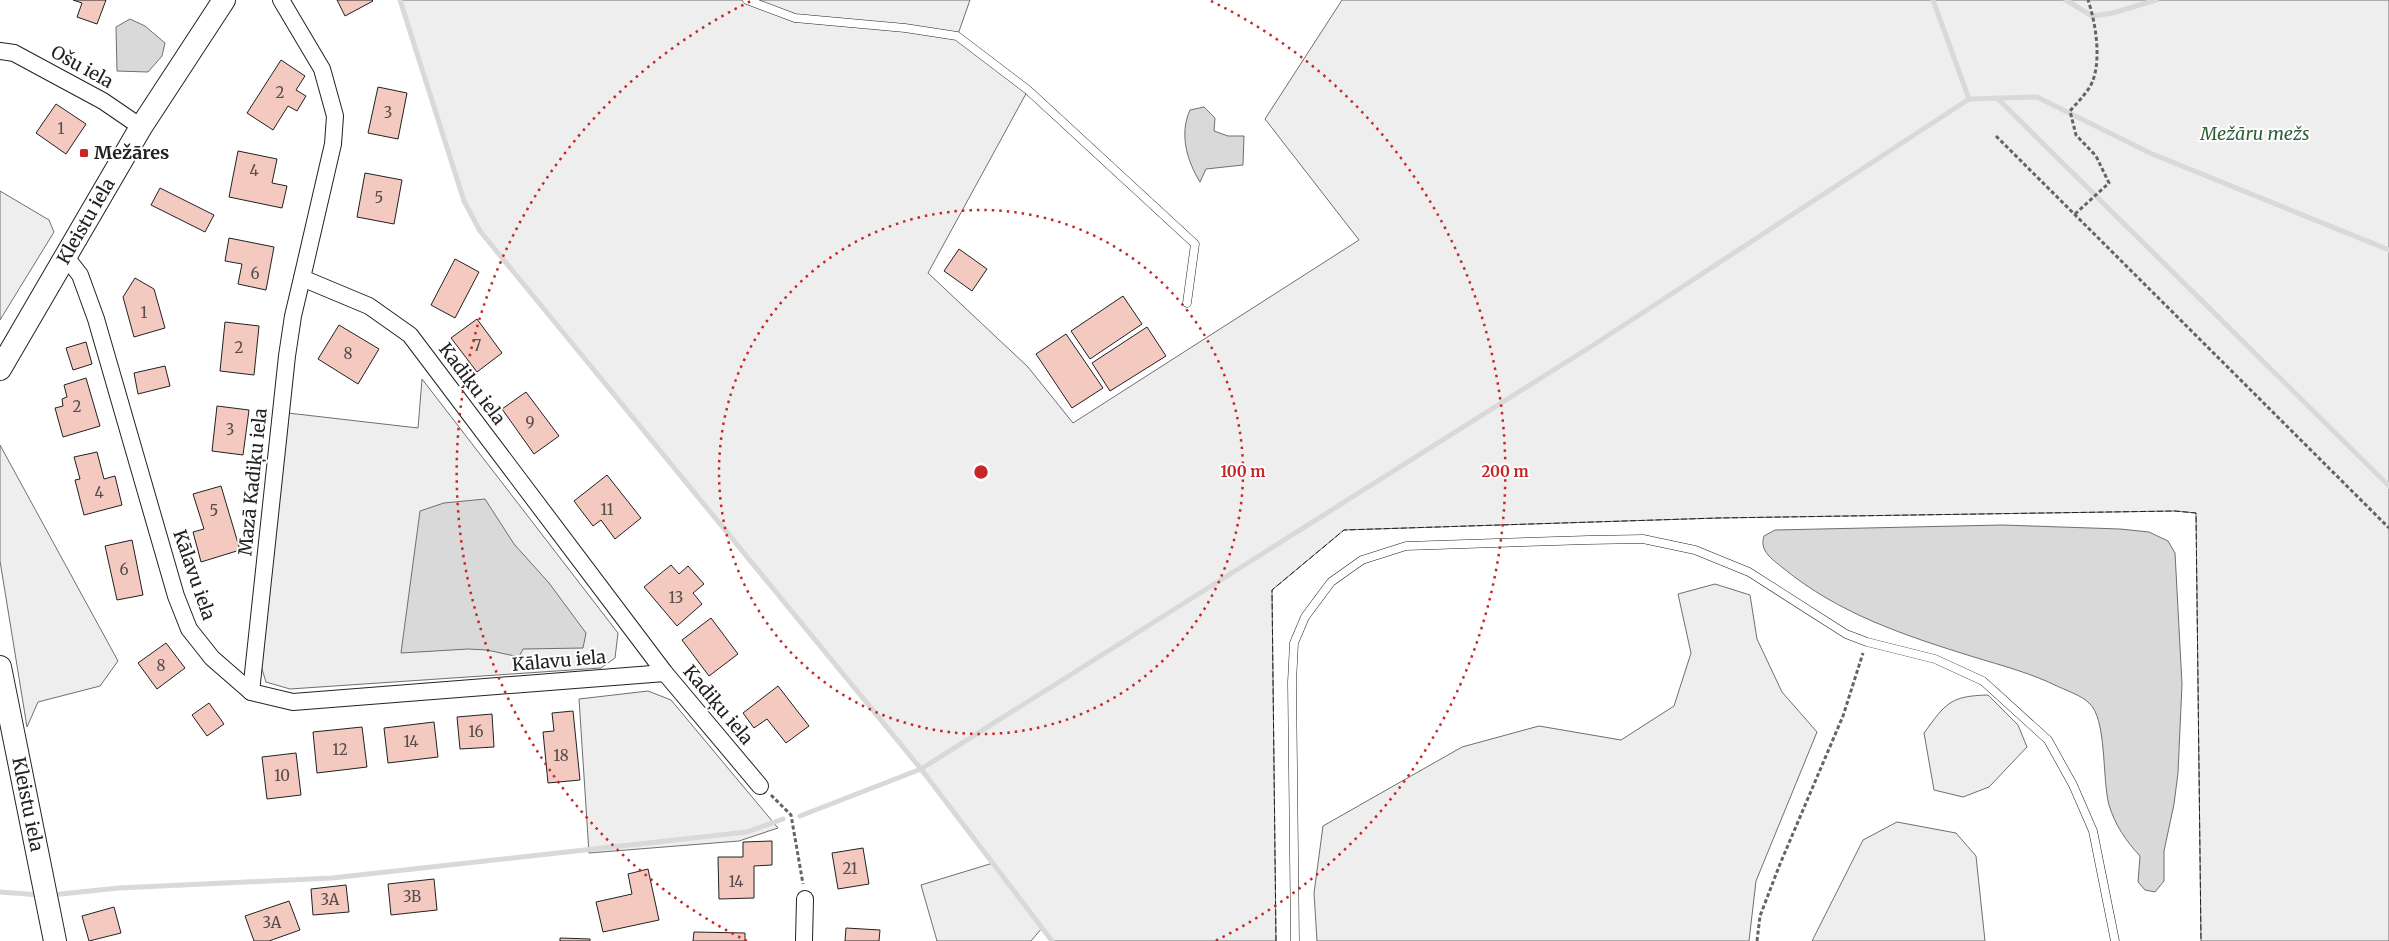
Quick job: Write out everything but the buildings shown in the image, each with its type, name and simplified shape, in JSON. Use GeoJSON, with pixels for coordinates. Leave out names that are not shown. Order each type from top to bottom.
{"type":"FeatureCollection","features":[{"type":"Feature","properties":{"kind":"street","name":"Kleistu iela"},"geometry":{"type":"LineString","coordinates":[[0,369],[141,127],[224,0]]}},
{"type":"Feature","properties":{"kind":"street"},"geometry":{"type":"LineString","coordinates":[[281,0],[322,69],[335,116],[333,144],[302,278]]}},
{"type":"Feature","properties":{"kind":"street","name":"Ošu iela"},"geometry":{"type":"LineString","coordinates":[[0,50],[14,53],[94,96],[141,127]]}},
{"type":"Feature","properties":{"kind":"street","name":"Kālavu iela"},"geometry":{"type":"LineString","coordinates":[[66,257],[80,275],[96,319],[176,596],[189,629],[212,658],[251,692],[293,702],[665,673]]}},
{"type":"Feature","properties":{"kind":"street","name":"Kadiķu iela"},"geometry":{"type":"LineString","coordinates":[[302,278],[369,306],[410,335],[665,673],[760,786]]}},
{"type":"Feature","properties":{"kind":"street","name":"Mazā Kadiķu iela"},"geometry":{"type":"LineString","coordinates":[[251,692],[287,356],[293,316],[302,278]]}},
{"type":"Feature","properties":{"kind":"street","name":"Kleistu iela"},"geometry":{"type":"LineString","coordinates":[[0,667],[54,941]]}},
{"type":"Feature","properties":{"kind":"street"},"geometry":{"type":"LineString","coordinates":[[804,941],[806,900]]}},
{"type":"Feature","properties":{"kind":"lane"},"geometry":{"type":"LineString","coordinates":[[747,0],[795,18],[905,28],[957,36],[1028,90],[1195,244],[1187,303]]}},
{"type":"Feature","properties":{"kind":"lane"},"geometry":{"type":"LineString","coordinates":[[1295,941],[1292,682],[1294,643],[1305,617],[1331,582],[1362,560],[1406,546],[1643,539],[1695,550],[1749,572],[1846,634],[1867,642],[1935,659],[1983,681],[2048,740],[2073,784],[2093,831],[2115,941]]}},
{"type":"Feature","properties":{"kind":"path"},"geometry":{"type":"LineString","coordinates":[[2075,214],[2109,183],[2096,156],[2076,135],[2070,111],[2088,90],[2094,73],[2098,40],[2088,0]]}},
{"type":"Feature","properties":{"kind":"path"},"geometry":{"type":"LineString","coordinates":[[1996,136],[2389,528]]}},
{"type":"Feature","properties":{"kind":"path"},"geometry":{"type":"LineString","coordinates":[[1757,941],[1760,916],[1843,716],[1867,642]]}},
{"type":"Feature","properties":{"kind":"path"},"geometry":{"type":"LineString","coordinates":[[760,786],[791,815],[806,900]]}},
{"type":"Feature","properties":{"kind":"green space","name":"Mežāru mežs"},"geometry":{"type":"Polygon","coordinates":[[[400,0],[970,0],[957,37],[1028,90],[928,273],[1028,367],[1073,423],[1359,240],[1265,119],[1342,0],[2389,0],[2389,941],[2201,941],[2196,513],[2175,511],[1718,518],[1344,530],[1272,590],[1276,941],[1052,941],[1042,928],[1031,941],[937,941],[921,885],[993,863],[921,769],[480,231],[464,201],[400,0]]]}},
{"type":"Feature","properties":{"kind":"green space"},"geometry":{"type":"Polygon","coordinates":[[[0,191],[49,220],[54,232],[0,320],[0,191]]]}},
{"type":"Feature","properties":{"kind":"green space"},"geometry":{"type":"Polygon","coordinates":[[[422,379],[618,633],[615,658],[601,668],[290,689],[266,682],[261,666],[288,413],[418,428],[422,379]]]}},
{"type":"Feature","properties":{"kind":"green space"},"geometry":{"type":"Polygon","coordinates":[[[0,445],[118,661],[100,686],[38,702],[27,727],[0,561],[0,445]]]}},
{"type":"Feature","properties":{"kind":"green space"},"geometry":{"type":"Polygon","coordinates":[[[1715,584],[1750,595],[1757,639],[1782,692],[1817,732],[1756,881],[1749,941],[1317,941],[1314,893],[1323,826],[1462,747],[1539,726],[1621,740],[1674,706],[1691,653],[1678,594],[1715,584]]]}},
{"type":"Feature","properties":{"kind":"green space"},"geometry":{"type":"Polygon","coordinates":[[[648,691],[671,700],[778,828],[739,841],[589,853],[579,699],[648,691]]]}},
{"type":"Feature","properties":{"kind":"green space"},"geometry":{"type":"Polygon","coordinates":[[[1988,695],[2018,725],[2027,747],[1989,787],[1963,797],[1934,790],[1924,733],[1950,703],[1965,697],[1988,695]]]}},
{"type":"Feature","properties":{"kind":"green space"},"geometry":{"type":"Polygon","coordinates":[[[1897,822],[1956,833],[1976,856],[1985,941],[1812,941],[1863,840],[1897,822]]]}},
{"type":"Feature","properties":{"kind":"shaded area"},"geometry":{"type":"Polygon","coordinates":[[[130,19],[145,26],[165,43],[162,56],[148,72],[117,71],[116,27],[130,19]]]}},
{"type":"Feature","properties":{"kind":"shaded area"},"geometry":{"type":"Polygon","coordinates":[[[1204,107],[1215,118],[1214,131],[1228,136],[1244,136],[1243,165],[1206,169],[1200,182],[1188,156],[1185,128],[1190,110],[1204,107]]]}},
{"type":"Feature","properties":{"kind":"shaded area"},"geometry":{"type":"Polygon","coordinates":[[[485,499],[514,544],[549,583],[586,633],[583,648],[523,649],[519,657],[487,650],[468,649],[401,653],[420,511],[444,503],[485,499]]]}},
{"type":"Feature","properties":{"kind":"shaded area"},"geometry":{"type":"Polygon","coordinates":[[[2002,525],[2120,529],[2149,532],[2168,541],[2175,553],[2182,684],[2178,773],[2174,804],[2164,851],[2164,881],[2155,892],[2145,890],[2138,882],[2140,856],[2130,845],[2111,812],[2107,794],[2099,722],[2095,711],[2089,703],[2075,694],[2038,678],[1923,641],[1850,611],[1804,584],[1775,561],[1763,546],[1764,536],[1775,530],[2002,525]]]}},
{"type":"Feature","properties":{"kind":"waterway"},"geometry":{"type":"LineString","coordinates":[[400,0],[464,201],[480,231],[921,769],[1052,941]]}},
{"type":"Feature","properties":{"kind":"waterway"},"geometry":{"type":"LineString","coordinates":[[1933,0],[1969,99]]}},
{"type":"Feature","properties":{"kind":"waterway"},"geometry":{"type":"LineString","coordinates":[[2066,0],[2092,16],[2113,13],[2156,0]]}},
{"type":"Feature","properties":{"kind":"waterway"},"geometry":{"type":"LineString","coordinates":[[800,816],[921,769],[1598,342],[1969,99],[2037,97],[2150,153],[2389,250]]}},
{"type":"Feature","properties":{"kind":"waterway"},"geometry":{"type":"LineString","coordinates":[[1997,98],[2389,486]]}},
{"type":"Feature","properties":{"kind":"waterway"},"geometry":{"type":"LineString","coordinates":[[51,895],[119,888],[332,878],[747,832],[783,819]]}},
{"type":"Feature","properties":{"kind":"waterway"},"geometry":{"type":"LineString","coordinates":[[0,892],[40,895]]}},
{"type":"Feature","properties":{"kind":"fence"},"geometry":{"type":"LineString","coordinates":[[1276,941],[1272,590],[1344,530],[1718,518],[2175,511],[2196,513],[2201,941]]}},
{"type":"Feature","properties":{"kind":"place","name":"Mežāres"},"geometry":{"type":"Point","coordinates":[84,153]}}]}
